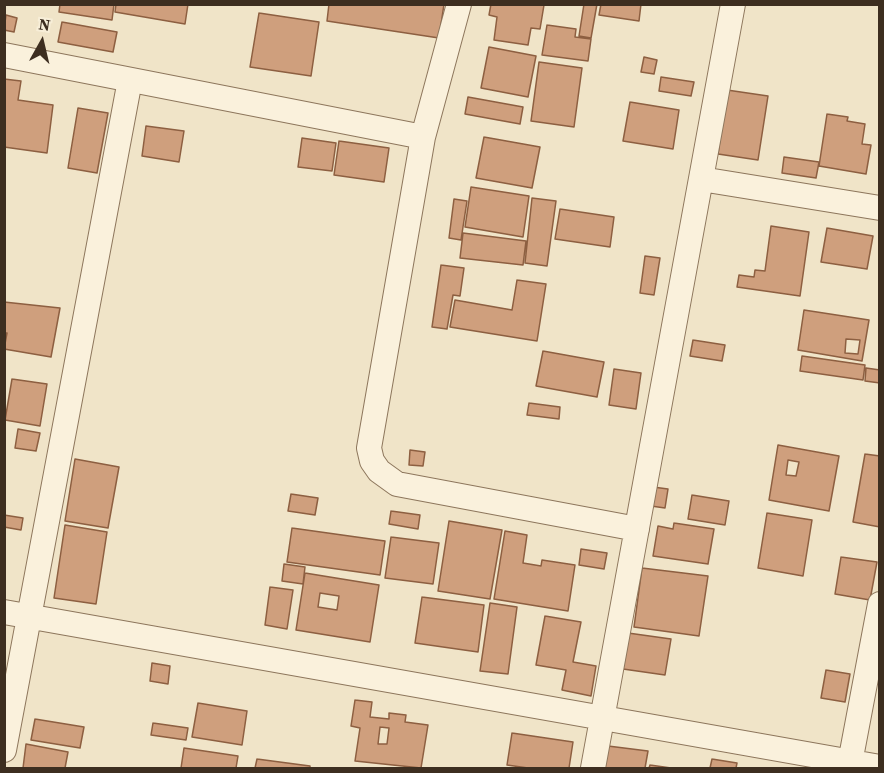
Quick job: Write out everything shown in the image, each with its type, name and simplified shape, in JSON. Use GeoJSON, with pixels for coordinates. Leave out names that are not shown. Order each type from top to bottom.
{"type":"FeatureCollection","features":[{"type":"Feature","properties":{"kind":"street"},"geometry":{"type":"LineString","coordinates":[[459,4],[423,137],[369,448],[372,461],[379,471],[397,484],[637,530]]}},
{"type":"Feature","properties":{"kind":"street"},"geometry":{"type":"LineString","coordinates":[[593,768],[733,4]]}},
{"type":"Feature","properties":{"kind":"street"},"geometry":{"type":"LineString","coordinates":[[4,55],[423,137]]}},
{"type":"Feature","properties":{"kind":"street"},"geometry":{"type":"LineString","coordinates":[[4,750],[130,80]]}},
{"type":"Feature","properties":{"kind":"street"},"geometry":{"type":"LineString","coordinates":[[701,179],[879,208]]}},
{"type":"Feature","properties":{"kind":"street"},"geometry":{"type":"LineString","coordinates":[[849,765],[879,604]]}},
{"type":"Feature","properties":{"kind":"street"},"geometry":{"type":"LineString","coordinates":[[4,612],[602,717],[849,765],[879,767]]}},
{"type":"Feature","properties":{"kind":"building"},"geometry":{"type":"Polygon","coordinates":[[[60,4],[114,4],[112,20],[59,12],[60,4]]]}},
{"type":"Feature","properties":{"kind":"building"},"geometry":{"type":"Polygon","coordinates":[[[116,4],[188,4],[185,24],[115,12],[116,4]]]}},
{"type":"Feature","properties":{"kind":"building"},"geometry":{"type":"Polygon","coordinates":[[[329,4],[444,4],[439,38],[327,21],[329,4]]]}},
{"type":"Feature","properties":{"kind":"building"},"geometry":{"type":"Polygon","coordinates":[[[491,4],[544,5],[540,29],[531,28],[528,45],[494,40],[497,17],[489,15],[491,4]]]}},
{"type":"Feature","properties":{"kind":"building"},"geometry":{"type":"Polygon","coordinates":[[[584,4],[597,4],[591,38],[579,36],[584,4]]]}},
{"type":"Feature","properties":{"kind":"building"},"geometry":{"type":"Polygon","coordinates":[[[601,4],[641,4],[639,21],[599,15],[601,4]]]}},
{"type":"Feature","properties":{"kind":"building"},"geometry":{"type":"Polygon","coordinates":[[[259,13],[319,22],[311,76],[250,67],[259,13]]]}},
{"type":"Feature","properties":{"kind":"building"},"geometry":{"type":"Polygon","coordinates":[[[6,15],[17,18],[14,32],[4,30],[6,15]]]}},
{"type":"Feature","properties":{"kind":"building"},"geometry":{"type":"Polygon","coordinates":[[[62,22],[117,32],[113,52],[58,42],[62,22]]]}},
{"type":"Feature","properties":{"kind":"building"},"geometry":{"type":"Polygon","coordinates":[[[547,25],[576,29],[575,37],[591,39],[588,61],[542,55],[547,25]]]}},
{"type":"Feature","properties":{"kind":"building"},"geometry":{"type":"Polygon","coordinates":[[[489,47],[536,56],[528,97],[481,88],[489,47]]]}},
{"type":"Feature","properties":{"kind":"building"},"geometry":{"type":"Polygon","coordinates":[[[644,57],[657,60],[654,74],[641,72],[644,57]]]}},
{"type":"Feature","properties":{"kind":"building"},"geometry":{"type":"Polygon","coordinates":[[[539,62],[582,68],[574,127],[531,121],[539,62]]]}},
{"type":"Feature","properties":{"kind":"building"},"geometry":{"type":"Polygon","coordinates":[[[661,77],[694,82],[691,96],[659,91],[661,77]]]}},
{"type":"Feature","properties":{"kind":"building"},"geometry":{"type":"Polygon","coordinates":[[[4,79],[21,81],[18,100],[53,105],[47,153],[4,147],[4,79]]]}},
{"type":"Feature","properties":{"kind":"building"},"geometry":{"type":"Polygon","coordinates":[[[727,90],[768,96],[758,160],[718,154],[727,90]]]}},
{"type":"Feature","properties":{"kind":"building"},"geometry":{"type":"Polygon","coordinates":[[[468,97],[523,107],[520,124],[465,114],[468,97]]]}},
{"type":"Feature","properties":{"kind":"building"},"geometry":{"type":"Polygon","coordinates":[[[630,102],[679,110],[673,149],[623,141],[630,102]]]}},
{"type":"Feature","properties":{"kind":"building"},"geometry":{"type":"Polygon","coordinates":[[[78,108],[108,113],[97,173],[68,168],[78,108]]]}},
{"type":"Feature","properties":{"kind":"building"},"geometry":{"type":"Polygon","coordinates":[[[827,114],[848,117],[847,121],[865,124],[862,144],[871,145],[866,174],[819,166],[827,114]]]}},
{"type":"Feature","properties":{"kind":"building"},"geometry":{"type":"Polygon","coordinates":[[[146,126],[184,131],[179,162],[142,156],[146,126]]]}},
{"type":"Feature","properties":{"kind":"building"},"geometry":{"type":"Polygon","coordinates":[[[484,137],[540,147],[532,188],[476,178],[484,137]]]}},
{"type":"Feature","properties":{"kind":"building"},"geometry":{"type":"Polygon","coordinates":[[[302,138],[336,143],[332,171],[298,167],[302,138]]]}},
{"type":"Feature","properties":{"kind":"building"},"geometry":{"type":"Polygon","coordinates":[[[339,141],[389,148],[384,182],[334,175],[339,141]]]}},
{"type":"Feature","properties":{"kind":"building"},"geometry":{"type":"Polygon","coordinates":[[[784,157],[819,162],[816,178],[782,173],[784,157]]]}},
{"type":"Feature","properties":{"kind":"building"},"geometry":{"type":"Polygon","coordinates":[[[471,187],[529,196],[523,237],[465,227],[471,187]]]}},
{"type":"Feature","properties":{"kind":"building"},"geometry":{"type":"Polygon","coordinates":[[[532,198],[556,201],[547,266],[525,263],[532,198]]]}},
{"type":"Feature","properties":{"kind":"building"},"geometry":{"type":"Polygon","coordinates":[[[454,199],[467,201],[461,240],[449,238],[454,199]]]}},
{"type":"Feature","properties":{"kind":"building"},"geometry":{"type":"Polygon","coordinates":[[[560,209],[614,217],[610,247],[555,239],[560,209]]]}},
{"type":"Feature","properties":{"kind":"building"},"geometry":{"type":"Polygon","coordinates":[[[771,226],[809,232],[800,296],[737,287],[739,275],[754,277],[755,270],[765,271],[771,226]]]}},
{"type":"Feature","properties":{"kind":"building"},"geometry":{"type":"Polygon","coordinates":[[[827,228],[873,236],[867,269],[821,262],[827,228]]]}},
{"type":"Feature","properties":{"kind":"building"},"geometry":{"type":"Polygon","coordinates":[[[463,233],[526,241],[523,265],[460,258],[463,233]]]}},
{"type":"Feature","properties":{"kind":"building"},"geometry":{"type":"Polygon","coordinates":[[[645,256],[660,258],[654,295],[640,293],[645,256]]]}},
{"type":"Feature","properties":{"kind":"building"},"geometry":{"type":"Polygon","coordinates":[[[441,265],[464,268],[460,296],[453,295],[447,329],[432,327],[441,265]]]}},
{"type":"Feature","properties":{"kind":"building"},"geometry":{"type":"Polygon","coordinates":[[[517,280],[546,284],[537,341],[450,327],[455,300],[512,310],[517,280]]]}},
{"type":"Feature","properties":{"kind":"building"},"geometry":{"type":"Polygon","coordinates":[[[4,302],[60,308],[51,357],[4,349],[7,333],[4,333],[4,302]]]}},
{"type":"Feature","properties":{"kind":"building"},"geometry":{"type":"Polygon","coordinates":[[[804,310],[869,320],[862,361],[798,350],[804,310]],[[846,339],[845,353],[858,354],[860,340],[846,339]]]}},
{"type":"Feature","properties":{"kind":"building"},"geometry":{"type":"Polygon","coordinates":[[[693,340],[725,345],[722,361],[690,356],[693,340]]]}},
{"type":"Feature","properties":{"kind":"building"},"geometry":{"type":"Polygon","coordinates":[[[543,351],[604,362],[597,397],[536,386],[543,351]]]}},
{"type":"Feature","properties":{"kind":"building"},"geometry":{"type":"Polygon","coordinates":[[[802,356],[865,365],[863,380],[800,371],[802,356]]]}},
{"type":"Feature","properties":{"kind":"building"},"geometry":{"type":"Polygon","coordinates":[[[866,368],[880,370],[880,383],[865,381],[866,368]]]}},
{"type":"Feature","properties":{"kind":"building"},"geometry":{"type":"Polygon","coordinates":[[[614,369],[641,373],[636,409],[609,405],[614,369]]]}},
{"type":"Feature","properties":{"kind":"building"},"geometry":{"type":"Polygon","coordinates":[[[12,379],[47,384],[40,426],[5,420],[12,379]]]}},
{"type":"Feature","properties":{"kind":"building"},"geometry":{"type":"Polygon","coordinates":[[[529,403],[560,407],[559,419],[527,415],[529,403]]]}},
{"type":"Feature","properties":{"kind":"building"},"geometry":{"type":"Polygon","coordinates":[[[18,429],[40,433],[36,451],[15,448],[18,429]]]}},
{"type":"Feature","properties":{"kind":"building"},"geometry":{"type":"Polygon","coordinates":[[[778,445],[839,456],[829,511],[769,500],[778,445]],[[788,460],[786,475],[796,476],[799,462],[788,460]]]}},
{"type":"Feature","properties":{"kind":"building"},"geometry":{"type":"Polygon","coordinates":[[[410,450],[425,452],[423,466],[409,465],[410,450]]]}},
{"type":"Feature","properties":{"kind":"building"},"geometry":{"type":"Polygon","coordinates":[[[865,454],[880,456],[880,527],[853,522],[865,454]]]}},
{"type":"Feature","properties":{"kind":"building"},"geometry":{"type":"Polygon","coordinates":[[[75,459],[119,467],[108,528],[65,521],[75,459]]]}},
{"type":"Feature","properties":{"kind":"building"},"geometry":{"type":"Polygon","coordinates":[[[653,487],[668,489],[665,508],[651,506],[653,487]]]}},
{"type":"Feature","properties":{"kind":"building"},"geometry":{"type":"Polygon","coordinates":[[[291,494],[318,498],[315,515],[288,511],[291,494]]]}},
{"type":"Feature","properties":{"kind":"building"},"geometry":{"type":"Polygon","coordinates":[[[692,495],[729,501],[725,525],[688,519],[692,495]]]}},
{"type":"Feature","properties":{"kind":"building"},"geometry":{"type":"Polygon","coordinates":[[[391,511],[420,515],[418,529],[389,524],[391,511]]]}},
{"type":"Feature","properties":{"kind":"building"},"geometry":{"type":"Polygon","coordinates":[[[767,513],[812,520],[803,576],[758,568],[767,513]]]}},
{"type":"Feature","properties":{"kind":"building"},"geometry":{"type":"Polygon","coordinates":[[[4,515],[23,518],[21,530],[4,527],[4,515]]]}},
{"type":"Feature","properties":{"kind":"building"},"geometry":{"type":"Polygon","coordinates":[[[449,521],[502,530],[490,599],[438,591],[449,521]]]}},
{"type":"Feature","properties":{"kind":"building"},"geometry":{"type":"Polygon","coordinates":[[[674,523],[714,529],[708,564],[653,556],[658,526],[673,529],[674,523]]]}},
{"type":"Feature","properties":{"kind":"building"},"geometry":{"type":"Polygon","coordinates":[[[65,525],[107,532],[96,604],[54,598],[65,525]]]}},
{"type":"Feature","properties":{"kind":"building"},"geometry":{"type":"Polygon","coordinates":[[[292,528],[385,541],[380,575],[287,562],[292,528]]]}},
{"type":"Feature","properties":{"kind":"building"},"geometry":{"type":"Polygon","coordinates":[[[505,531],[527,535],[523,563],[541,566],[542,560],[575,565],[568,611],[494,599],[505,531]]]}},
{"type":"Feature","properties":{"kind":"building"},"geometry":{"type":"Polygon","coordinates":[[[391,537],[439,543],[433,584],[385,578],[391,537]]]}},
{"type":"Feature","properties":{"kind":"building"},"geometry":{"type":"Polygon","coordinates":[[[581,549],[607,553],[604,569],[579,565],[581,549]]]}},
{"type":"Feature","properties":{"kind":"building"},"geometry":{"type":"Polygon","coordinates":[[[841,557],[877,562],[870,600],[835,594],[841,557]]]}},
{"type":"Feature","properties":{"kind":"building"},"geometry":{"type":"Polygon","coordinates":[[[284,564],[305,567],[303,584],[282,581],[284,564]]]}},
{"type":"Feature","properties":{"kind":"building"},"geometry":{"type":"Polygon","coordinates":[[[642,568],[708,576],[699,636],[634,627],[642,568]]]}},
{"type":"Feature","properties":{"kind":"building"},"geometry":{"type":"Polygon","coordinates":[[[305,573],[379,585],[370,642],[296,630],[305,573]],[[320,593],[318,607],[337,610],[339,596],[320,593]]]}},
{"type":"Feature","properties":{"kind":"building"},"geometry":{"type":"Polygon","coordinates":[[[270,587],[293,590],[287,629],[265,625],[270,587]]]}},
{"type":"Feature","properties":{"kind":"building"},"geometry":{"type":"Polygon","coordinates":[[[422,597],[484,605],[478,652],[415,643],[422,597]]]}},
{"type":"Feature","properties":{"kind":"building"},"geometry":{"type":"Polygon","coordinates":[[[490,603],[517,607],[508,674],[480,671],[490,603]]]}},
{"type":"Feature","properties":{"kind":"building"},"geometry":{"type":"Polygon","coordinates":[[[545,616],[581,622],[573,662],[596,666],[591,696],[562,690],[566,670],[536,665],[545,616]]]}},
{"type":"Feature","properties":{"kind":"building"},"geometry":{"type":"Polygon","coordinates":[[[628,633],[671,639],[665,675],[623,669],[628,633]]]}},
{"type":"Feature","properties":{"kind":"building"},"geometry":{"type":"Polygon","coordinates":[[[152,663],[170,666],[168,684],[150,681],[152,663]]]}},
{"type":"Feature","properties":{"kind":"building"},"geometry":{"type":"Polygon","coordinates":[[[826,670],[850,674],[845,702],[821,698],[826,670]]]}},
{"type":"Feature","properties":{"kind":"building"},"geometry":{"type":"Polygon","coordinates":[[[355,700],[372,702],[370,717],[389,719],[389,713],[406,715],[405,722],[428,725],[421,768],[355,761],[360,728],[351,726],[355,700]],[[380,727],[378,744],[387,744],[389,728],[380,727]]]}},
{"type":"Feature","properties":{"kind":"building"},"geometry":{"type":"Polygon","coordinates":[[[198,703],[247,711],[242,745],[192,737],[198,703]]]}},
{"type":"Feature","properties":{"kind":"building"},"geometry":{"type":"Polygon","coordinates":[[[35,719],[84,727],[80,748],[31,740],[35,719]]]}},
{"type":"Feature","properties":{"kind":"building"},"geometry":{"type":"Polygon","coordinates":[[[153,723],[188,728],[186,740],[151,735],[153,723]]]}},
{"type":"Feature","properties":{"kind":"building"},"geometry":{"type":"Polygon","coordinates":[[[512,733],[573,742],[569,768],[528,768],[507,765],[512,733]]]}},
{"type":"Feature","properties":{"kind":"building"},"geometry":{"type":"Polygon","coordinates":[[[26,744],[68,752],[65,768],[23,768],[26,744]]]}},
{"type":"Feature","properties":{"kind":"building"},"geometry":{"type":"Polygon","coordinates":[[[608,746],[648,751],[645,768],[605,768],[608,746]]]}},
{"type":"Feature","properties":{"kind":"building"},"geometry":{"type":"Polygon","coordinates":[[[184,748],[238,756],[236,768],[181,768],[184,748]]]}},
{"type":"Feature","properties":{"kind":"building"},"geometry":{"type":"Polygon","coordinates":[[[257,759],[310,766],[310,768],[255,768],[257,759]]]}},
{"type":"Feature","properties":{"kind":"building"},"geometry":{"type":"Polygon","coordinates":[[[712,759],[737,763],[736,768],[710,768],[712,759]]]}},
{"type":"Feature","properties":{"kind":"building"},"geometry":{"type":"Polygon","coordinates":[[[650,765],[671,768],[649,768],[650,765]]]}}]}
